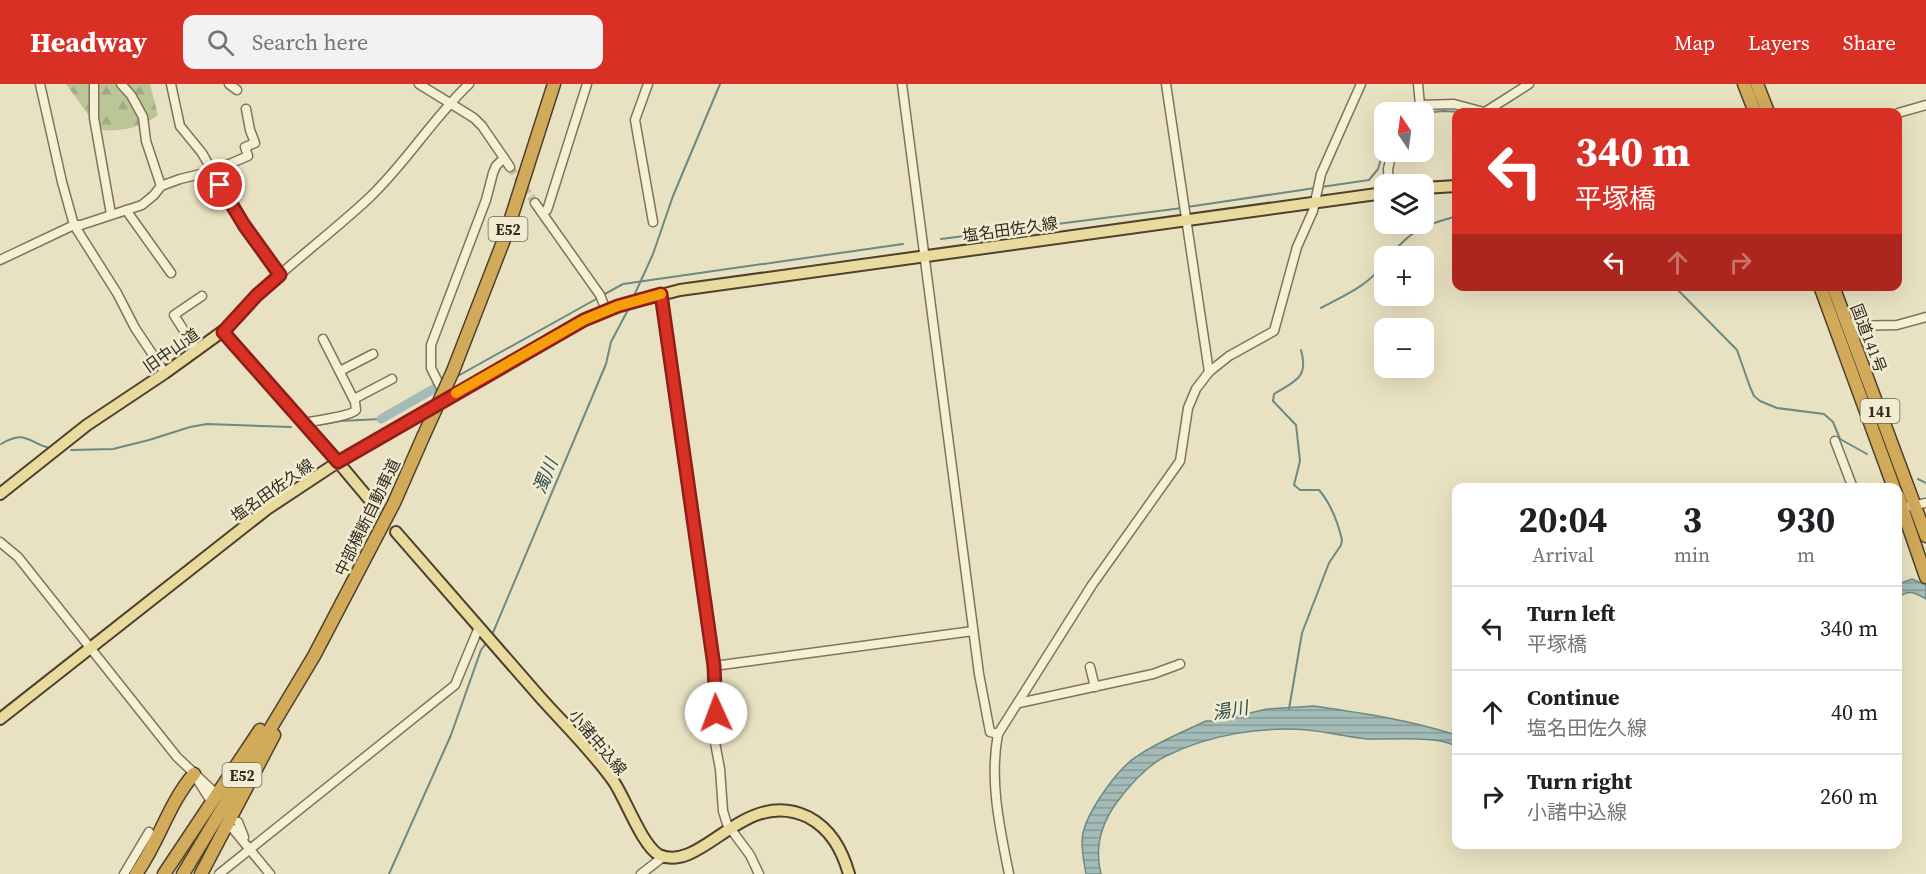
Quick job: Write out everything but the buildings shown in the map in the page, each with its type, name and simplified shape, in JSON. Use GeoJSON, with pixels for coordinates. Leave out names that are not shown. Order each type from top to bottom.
{"type":"FeatureCollection","features":[{"type":"Feature","properties":{"kind":"highway","name":"中部横断自動車道"},"geometry":{"type":"LineString","coordinates":[[183,874],[314,656],[394,503],[453,370],[505,237],[554,84]]}},
{"type":"Feature","properties":{"kind":"highway"},"geometry":{"type":"LineString","coordinates":[[1744,84],[1753,108]]}},
{"type":"Feature","properties":{"kind":"highway"},"geometry":{"type":"LineString","coordinates":[[1757,84],[1766,108]]}},
{"type":"Feature","properties":{"kind":"highway","name":"国道141号"},"geometry":{"type":"LineString","coordinates":[[1822,291],[1892,483]]}},
{"type":"Feature","properties":{"kind":"highway","name":"国道141号"},"geometry":{"type":"LineString","coordinates":[[1835,291],[1920,504],[1926,536]]}},
{"type":"Feature","properties":{"kind":"highway"},"geometry":{"type":"LineString","coordinates":[[1902,513],[1926,577]]}},
{"type":"Feature","properties":{"kind":"highway"},"geometry":{"type":"LineString","coordinates":[[201,874],[314,656]]}},
{"type":"Feature","properties":{"kind":"highway"},"geometry":{"type":"LineString","coordinates":[[164,874],[256,735],[301,675]]}},
{"type":"Feature","properties":{"kind":"highway"},"geometry":{"type":"LineString","coordinates":[[136,874],[147,857],[174,800],[194,774]]}},
{"type":"Feature","properties":{"kind":"main road"},"geometry":{"type":"LineString","coordinates":[[1434,187],[1452,186]]}},
{"type":"Feature","properties":{"kind":"main road","name":"塩名田佐久線"},"geometry":{"type":"LineString","coordinates":[[0,719],[267,509],[338,462],[584,320],[603,302],[618,306],[661,294],[924,256],[1184,211],[1317,193],[1374,193]]}},
{"type":"Feature","properties":{"kind":"main road"},"geometry":{"type":"LineString","coordinates":[[223,332],[374,505]]}},
{"type":"Feature","properties":{"kind":"main road","name":"旧中山道"},"geometry":{"type":"LineString","coordinates":[[0,494],[87,425],[223,332]]}},
{"type":"Feature","properties":{"kind":"main road","name":"小諸中込線"},"geometry":{"type":"LineString","coordinates":[[396,532],[609,776],[648,844],[658,855],[663,856]]}},
{"type":"Feature","properties":{"kind":"main road"},"geometry":{"type":"LineString","coordinates":[[663,856],[679,859],[695,854],[745,820],[766,812],[786,811],[803,815],[818,823],[831,836],[844,859],[849,874]]}},
{"type":"Feature","properties":{"kind":"street"},"geometry":{"type":"LineString","coordinates":[[40,84],[74,225],[117,293],[135,328],[165,373]]}},
{"type":"Feature","properties":{"kind":"street"},"geometry":{"type":"LineString","coordinates":[[94,84],[94,118],[111,214]]}},
{"type":"Feature","properties":{"kind":"street"},"geometry":{"type":"LineString","coordinates":[[121,84],[131,95],[143,117],[146,141],[161,186]]}},
{"type":"Feature","properties":{"kind":"street"},"geometry":{"type":"LineString","coordinates":[[171,84],[180,126],[196,145],[233,208],[280,275]]}},
{"type":"Feature","properties":{"kind":"street"},"geometry":{"type":"LineString","coordinates":[[229,84],[237,90]]}},
{"type":"Feature","properties":{"kind":"street"},"geometry":{"type":"LineString","coordinates":[[418,84],[474,118],[510,167]]}},
{"type":"Feature","properties":{"kind":"street","name":"旧中山道"},"geometry":{"type":"LineString","coordinates":[[223,332],[257,295],[370,197],[469,84]]}},
{"type":"Feature","properties":{"kind":"street"},"geometry":{"type":"LineString","coordinates":[[542,213],[547,210],[587,84]]}},
{"type":"Feature","properties":{"kind":"street"},"geometry":{"type":"LineString","coordinates":[[648,84],[635,120],[653,222]]}},
{"type":"Feature","properties":{"kind":"street"},"geometry":{"type":"LineString","coordinates":[[902,84],[980,683],[990,732],[998,735]]}},
{"type":"Feature","properties":{"kind":"street"},"geometry":{"type":"LineString","coordinates":[[1166,84],[1209,372]]}},
{"type":"Feature","properties":{"kind":"street"},"geometry":{"type":"LineString","coordinates":[[1009,874],[999,824],[996,793],[998,735],[1092,585],[1180,461],[1190,400],[1209,372],[1229,356],[1274,331],[1299,241],[1310,218],[1321,174],[1361,84]]}},
{"type":"Feature","properties":{"kind":"street"},"geometry":{"type":"LineString","coordinates":[[1418,84],[1420,102]]}},
{"type":"Feature","properties":{"kind":"street"},"geometry":{"type":"LineString","coordinates":[[1491,108],[1530,84]]}},
{"type":"Feature","properties":{"kind":"street"},"geometry":{"type":"LineString","coordinates":[[1434,107],[1454,104],[1469,108]]}},
{"type":"Feature","properties":{"kind":"street"},"geometry":{"type":"LineString","coordinates":[[1902,112],[1926,105]]}},
{"type":"Feature","properties":{"kind":"street"},"geometry":{"type":"LineString","coordinates":[[0,260],[74,225],[81,225],[142,205],[161,186],[213,171],[248,156],[245,147],[255,143],[246,109]]}},
{"type":"Feature","properties":{"kind":"street"},"geometry":{"type":"LineString","coordinates":[[446,398],[431,368],[431,345],[486,200],[493,173],[504,158]]}},
{"type":"Feature","properties":{"kind":"street"},"geometry":{"type":"LineString","coordinates":[[535,202],[603,302]]}},
{"type":"Feature","properties":{"kind":"street"},"geometry":{"type":"LineString","coordinates":[[126,210],[171,273]]}},
{"type":"Feature","properties":{"kind":"street"},"geometry":{"type":"LineString","coordinates":[[661,294],[714,666],[717,706],[713,732],[720,769],[723,811],[730,829],[750,855],[759,874]]}},
{"type":"Feature","properties":{"kind":"street"},"geometry":{"type":"LineString","coordinates":[[197,351],[174,315],[202,296]]}},
{"type":"Feature","properties":{"kind":"street"},"geometry":{"type":"LineString","coordinates":[[1847,326],[1897,325],[1926,316]]}},
{"type":"Feature","properties":{"kind":"street"},"geometry":{"type":"LineString","coordinates":[[303,423],[354,414],[356,410],[354,399],[323,339]]}},
{"type":"Feature","properties":{"kind":"street"},"geometry":{"type":"LineString","coordinates":[[340,371],[373,354]]}},
{"type":"Feature","properties":{"kind":"street"},"geometry":{"type":"LineString","coordinates":[[354,399],[392,379]]}},
{"type":"Feature","properties":{"kind":"street"},"geometry":{"type":"LineString","coordinates":[[1835,441],[1851,483]]}},
{"type":"Feature","properties":{"kind":"street"},"geometry":{"type":"LineString","coordinates":[[1902,505],[1920,504]]}},
{"type":"Feature","properties":{"kind":"street"},"geometry":{"type":"LineString","coordinates":[[0,542],[18,557],[177,757],[211,794]]}},
{"type":"Feature","properties":{"kind":"street"},"geometry":{"type":"LineString","coordinates":[[219,874],[455,686],[481,630]]}},
{"type":"Feature","properties":{"kind":"street"},"geometry":{"type":"LineString","coordinates":[[714,666],[973,631]]}},
{"type":"Feature","properties":{"kind":"street"},"geometry":{"type":"LineString","coordinates":[[1019,703],[1153,674],[1180,664]]}},
{"type":"Feature","properties":{"kind":"street"},"geometry":{"type":"LineString","coordinates":[[1090,667],[1095,687]]}},
{"type":"Feature","properties":{"kind":"street"},"geometry":{"type":"LineString","coordinates":[[235,825],[270,874]]}},
{"type":"Feature","properties":{"kind":"street"},"geometry":{"type":"LineString","coordinates":[[124,874],[148,832]]}},
{"type":"Feature","properties":{"kind":"street"},"geometry":{"type":"LineString","coordinates":[[641,874],[663,856]]}},
{"type":"Feature","properties":{"kind":"green space"},"geometry":{"type":"Polygon","coordinates":[[[66,84],[150,84],[158,115],[130,128],[99,130],[66,84]]]}},
{"type":"Feature","properties":{"kind":"water"},"geometry":{"type":"Polygon","coordinates":[[[1912,579],[1926,585],[1926,599],[1912,592],[1902,595],[1902,583],[1912,579]]]}},
{"type":"Feature","properties":{"kind":"water","name":"湯川"},"geometry":{"type":"Polygon","coordinates":[[[1314,706],[1386,718],[1452,734],[1452,745],[1427,739],[1367,739],[1315,731],[1272,729],[1217,737],[1183,749],[1159,760],[1127,789],[1111,810],[1100,836],[1098,854],[1101,874],[1086,874],[1082,843],[1086,824],[1097,802],[1128,763],[1161,742],[1206,721],[1216,721],[1267,709],[1314,706]]]}},
{"type":"Feature","properties":{"kind":"waterway","name":"濁川"},"geometry":{"type":"LineString","coordinates":[[633,298],[653,254],[673,196],[720,84]]}},
{"type":"Feature","properties":{"kind":"waterway"},"geometry":{"type":"LineString","coordinates":[[1434,112],[1452,112]]}},
{"type":"Feature","properties":{"kind":"waterway"},"geometry":{"type":"LineString","coordinates":[[1321,187],[1369,180],[1378,169],[1380,162]]}},
{"type":"Feature","properties":{"kind":"waterway"},"geometry":{"type":"LineString","coordinates":[[1187,207],[1315,188]]}},
{"type":"Feature","properties":{"kind":"waterway"},"geometry":{"type":"LineString","coordinates":[[941,239],[1182,208]]}},
{"type":"Feature","properties":{"kind":"waterway"},"geometry":{"type":"LineString","coordinates":[[1399,246],[1418,230],[1452,218]]}},
{"type":"Feature","properties":{"kind":"waterway"},"geometry":{"type":"LineString","coordinates":[[603,295],[623,284],[903,244]]}},
{"type":"Feature","properties":{"kind":"waterway"},"geometry":{"type":"LineString","coordinates":[[1321,308],[1364,284],[1374,275]]}},
{"type":"Feature","properties":{"kind":"waterway"},"geometry":{"type":"LineString","coordinates":[[1679,291],[1737,350],[1754,396],[1777,408],[1824,414],[1833,422],[1840,439],[1867,454]]}},
{"type":"Feature","properties":{"kind":"waterway"},"geometry":{"type":"LineString","coordinates":[[456,377],[598,298]]}},
{"type":"Feature","properties":{"kind":"waterway","name":"濁川"},"geometry":{"type":"LineString","coordinates":[[492,635],[606,364],[611,342],[630,306]]}},
{"type":"Feature","properties":{"kind":"waterway"},"geometry":{"type":"LineString","coordinates":[[1289,709],[1302,633],[1329,563],[1342,540],[1333,514],[1319,490],[1300,490],[1294,485],[1300,461],[1296,425],[1273,401],[1274,394],[1294,382],[1302,373],[1301,350]]}},
{"type":"Feature","properties":{"kind":"waterway"},"geometry":{"type":"LineString","coordinates":[[381,419],[437,387]]}},
{"type":"Feature","properties":{"kind":"waterway"},"geometry":{"type":"LineString","coordinates":[[319,425],[340,421],[381,419]]}},
{"type":"Feature","properties":{"kind":"waterway"},"geometry":{"type":"LineString","coordinates":[[71,450],[113,449],[207,424],[291,427]]}},
{"type":"Feature","properties":{"kind":"waterway"},"geometry":{"type":"LineString","coordinates":[[1,444],[22,437],[50,448]]}},
{"type":"Feature","properties":{"kind":"waterway"},"geometry":{"type":"LineString","coordinates":[[1918,479],[1926,483]]}},
{"type":"Feature","properties":{"kind":"waterway","name":"濁川"},"geometry":{"type":"LineString","coordinates":[[389,874],[451,735],[481,650],[487,642]]}},
{"type":"Feature","properties":{"kind":"tunnel"},"geometry":{"type":"LineString","coordinates":[[510,167],[535,203]]}},
{"type":"Feature","properties":{"kind":"tunnel"},"geometry":{"type":"LineString","coordinates":[[374,505],[396,532]]}},
{"type":"Feature","properties":{"kind":"slow traffic"},"geometry":{"type":"LineString","coordinates":[[456,393],[584,320],[618,306],[661,294]]}},
{"type":"Feature","properties":{"kind":"route"},"geometry":{"type":"LineString","coordinates":[[220,185],[244,225],[280,275],[235,317],[223,332],[338,462],[584,320],[618,306],[661,294],[714,666],[716,713]]}}]}
